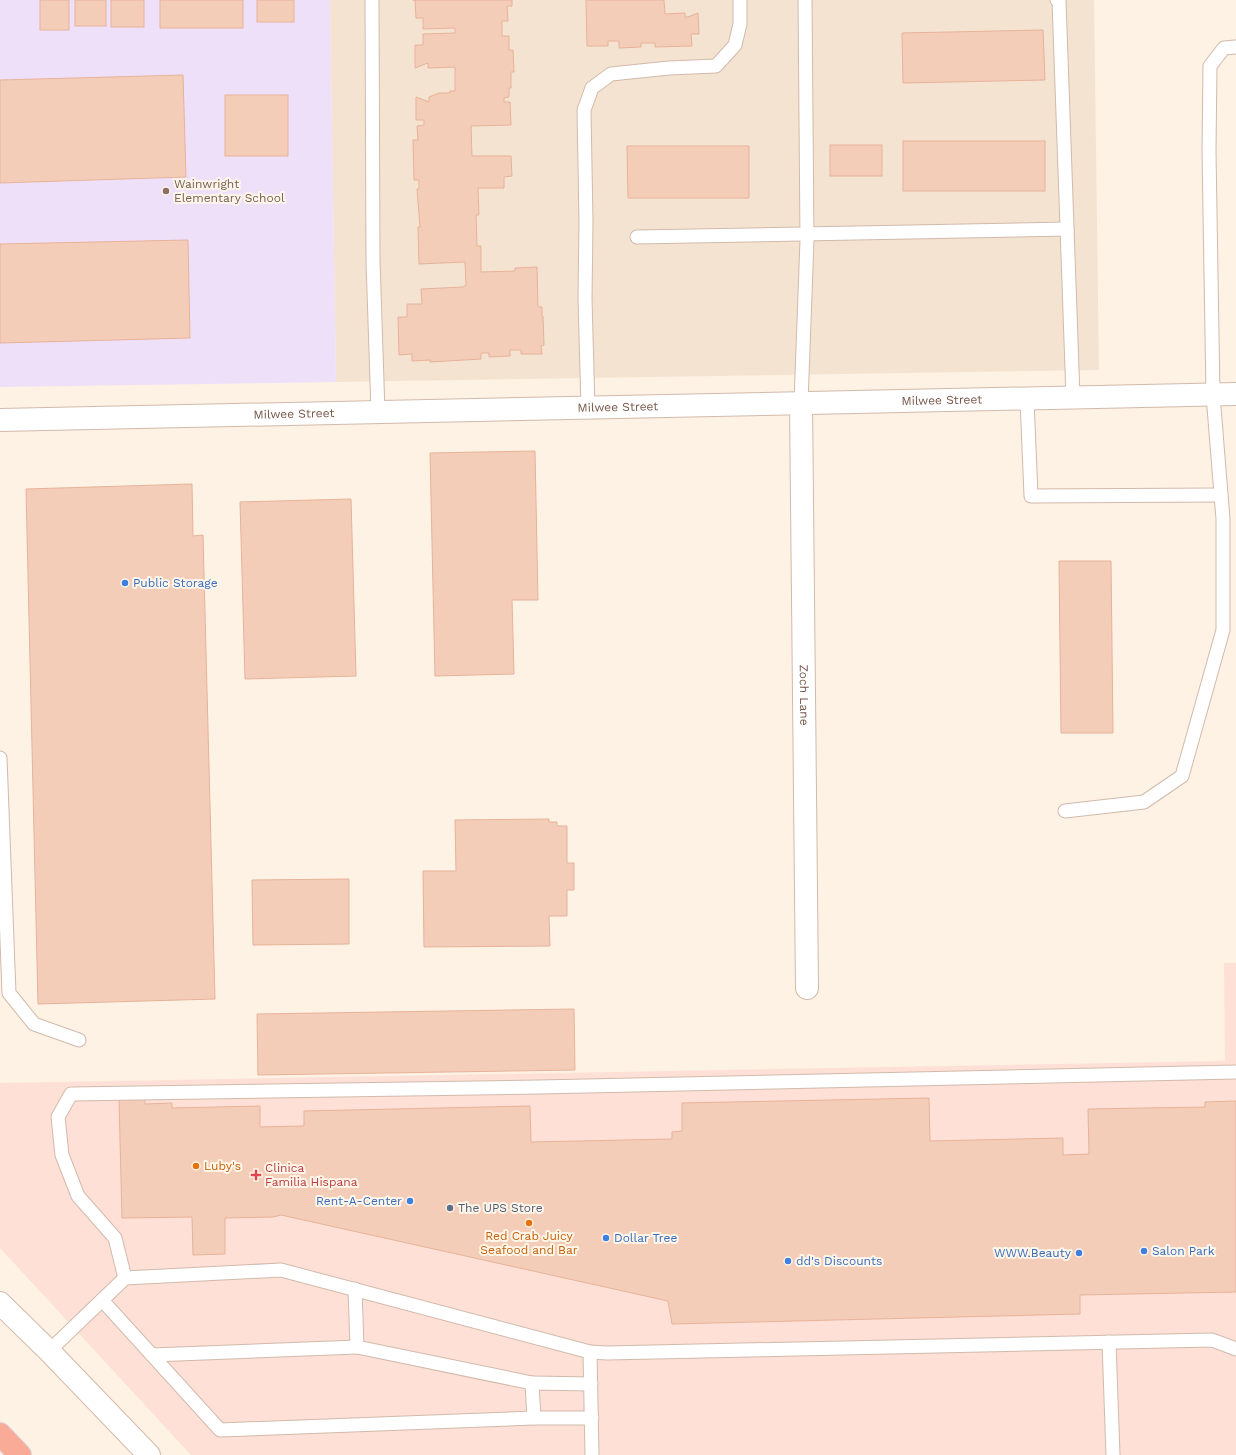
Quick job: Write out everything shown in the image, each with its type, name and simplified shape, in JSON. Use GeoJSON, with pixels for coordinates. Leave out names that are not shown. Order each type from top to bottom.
{"type":"FeatureCollection","features":[{"type":"Feature","properties":{"kind":"highway"},"geometry":{"type":"LineString","coordinates":[[0,1434],[20,1455]]}},
{"type":"Feature","properties":{"kind":"street","name":"Milwee Street"},"geometry":{"type":"LineString","coordinates":[[0,420],[1236,394]]}},
{"type":"Feature","properties":{"kind":"street","name":"Zoch Lane"},"geometry":{"type":"LineString","coordinates":[[801,403],[807,988]]}},
{"type":"Feature","properties":{"kind":"street"},"geometry":{"type":"LineString","coordinates":[[0,1303],[49,1351],[149,1455]]}},
{"type":"Feature","properties":{"kind":"lane"},"geometry":{"type":"LineString","coordinates":[[372,0],[373,261],[378,412]]}},
{"type":"Feature","properties":{"kind":"lane"},"geometry":{"type":"LineString","coordinates":[[588,408],[585,299],[586,222],[584,110],[592,88],[611,74],[669,68],[716,66],[735,45],[740,24],[740,0]]}},
{"type":"Feature","properties":{"kind":"lane"},"geometry":{"type":"LineString","coordinates":[[801,403],[807,234],[805,0]]}},
{"type":"Feature","properties":{"kind":"lane"},"geometry":{"type":"LineString","coordinates":[[1057,0],[1073,397]]}},
{"type":"Feature","properties":{"kind":"lane"},"geometry":{"type":"LineString","coordinates":[[1065,811],[1144,802],[1182,776],[1223,630],[1223,519],[1213,395],[1209,151],[1210,66],[1224,48],[1236,47]]}},
{"type":"Feature","properties":{"kind":"lane"},"geometry":{"type":"LineString","coordinates":[[637,237],[1067,230]]}},
{"type":"Feature","properties":{"kind":"lane"},"geometry":{"type":"LineString","coordinates":[[1027,399],[1031,496],[1221,495]]}},
{"type":"Feature","properties":{"kind":"lane"},"geometry":{"type":"LineString","coordinates":[[0,758],[9,993],[34,1024],[78,1040]]}},
{"type":"Feature","properties":{"kind":"lane"},"geometry":{"type":"LineString","coordinates":[[125,1278],[115,1238],[78,1196],[62,1155],[58,1117],[71,1094],[1236,1072]]}},
{"type":"Feature","properties":{"kind":"lane"},"geometry":{"type":"LineString","coordinates":[[49,1351],[125,1278],[281,1270],[590,1352],[667,1352],[1212,1340],[1236,1349]]}},
{"type":"Feature","properties":{"kind":"lane"},"geometry":{"type":"LineString","coordinates":[[354,1289],[356,1346]]}},
{"type":"Feature","properties":{"kind":"lane"},"geometry":{"type":"LineString","coordinates":[[102,1300],[220,1430],[534,1418],[592,1418]]}},
{"type":"Feature","properties":{"kind":"lane"},"geometry":{"type":"LineString","coordinates":[[1109,1342],[1112,1455]]}},
{"type":"Feature","properties":{"kind":"lane"},"geometry":{"type":"LineString","coordinates":[[152,1355],[356,1346],[532,1383],[591,1384]]}},
{"type":"Feature","properties":{"kind":"lane"},"geometry":{"type":"LineString","coordinates":[[590,1352],[592,1455]]}},
{"type":"Feature","properties":{"kind":"lane"},"geometry":{"type":"LineString","coordinates":[[532,1383],[534,1418]]}},
{"type":"Feature","properties":{"kind":"shaded area","name":"Wainwright Elementary School"},"geometry":{"type":"Polygon","coordinates":[[[0,0],[330,0],[336,382],[0,387],[0,0]]]}},
{"type":"Feature","properties":{"kind":"shaded area"},"geometry":{"type":"Polygon","coordinates":[[[330,0],[1094,0],[1099,370],[336,382],[330,0]]]}},
{"type":"Feature","properties":{"kind":"shaded area"},"geometry":{"type":"Polygon","coordinates":[[[1224,963],[1236,963],[1236,1455],[191,1455],[0,1248],[0,1083],[1225,1061],[1224,963]]]}},
{"type":"Feature","properties":{"kind":"building"},"geometry":{"type":"Polygon","coordinates":[[[40,0],[69,0],[69,30],[40,30],[40,0]]]}},
{"type":"Feature","properties":{"kind":"building"},"geometry":{"type":"Polygon","coordinates":[[[75,0],[106,0],[106,26],[75,26],[75,0]]]}},
{"type":"Feature","properties":{"kind":"building"},"geometry":{"type":"Polygon","coordinates":[[[111,0],[144,0],[144,27],[111,27],[111,0]]]}},
{"type":"Feature","properties":{"kind":"building"},"geometry":{"type":"Polygon","coordinates":[[[160,0],[243,0],[243,28],[160,28],[160,0]]]}},
{"type":"Feature","properties":{"kind":"building"},"geometry":{"type":"Polygon","coordinates":[[[257,0],[294,0],[294,22],[257,22],[257,0]]]}},
{"type":"Feature","properties":{"kind":"building"},"geometry":{"type":"Polygon","coordinates":[[[415,0],[512,0],[512,6],[507,6],[508,21],[502,21],[502,36],[509,36],[509,50],[513,50],[514,72],[511,72],[511,88],[509,88],[509,97],[504,98],[504,102],[510,102],[511,125],[471,126],[472,156],[511,156],[512,176],[504,177],[504,188],[478,188],[479,215],[476,215],[477,246],[481,246],[481,272],[515,271],[515,268],[537,267],[538,307],[542,307],[543,316],[544,345],[541,346],[542,354],[521,354],[521,350],[510,350],[510,356],[489,357],[489,353],[481,353],[481,359],[430,362],[430,360],[412,361],[412,354],[399,355],[398,317],[407,317],[407,304],[422,304],[421,289],[463,287],[466,285],[465,262],[419,264],[418,227],[420,227],[417,189],[419,189],[419,180],[414,180],[413,140],[418,140],[417,126],[424,125],[424,120],[416,120],[416,97],[429,102],[429,97],[439,93],[450,93],[450,91],[455,91],[455,67],[428,68],[428,63],[415,68],[415,45],[423,45],[423,34],[455,33],[455,28],[423,29],[423,18],[416,18],[415,0]]]}},
{"type":"Feature","properties":{"kind":"building"},"geometry":{"type":"Polygon","coordinates":[[[586,0],[664,0],[665,14],[685,13],[685,17],[688,17],[698,13],[699,34],[691,34],[692,46],[655,47],[655,43],[641,43],[641,47],[619,48],[619,41],[608,41],[608,46],[587,46],[586,0]]]}},
{"type":"Feature","properties":{"kind":"building"},"geometry":{"type":"Polygon","coordinates":[[[1043,30],[1045,80],[903,83],[902,33],[1043,30]]]}},
{"type":"Feature","properties":{"kind":"building"},"geometry":{"type":"Polygon","coordinates":[[[183,75],[186,177],[0,183],[0,80],[183,75]]]}},
{"type":"Feature","properties":{"kind":"building"},"geometry":{"type":"Polygon","coordinates":[[[225,95],[288,95],[288,156],[225,156],[225,95]]]}},
{"type":"Feature","properties":{"kind":"building"},"geometry":{"type":"Polygon","coordinates":[[[903,141],[1045,141],[1045,191],[903,191],[903,141]]]}},
{"type":"Feature","properties":{"kind":"building"},"geometry":{"type":"Polygon","coordinates":[[[830,145],[882,145],[882,176],[830,176],[830,145]]]}},
{"type":"Feature","properties":{"kind":"building"},"geometry":{"type":"Polygon","coordinates":[[[627,146],[749,146],[749,198],[628,198],[627,146]]]}},
{"type":"Feature","properties":{"kind":"building"},"geometry":{"type":"Polygon","coordinates":[[[188,240],[190,338],[0,343],[0,244],[188,240]]]}},
{"type":"Feature","properties":{"kind":"building"},"geometry":{"type":"Polygon","coordinates":[[[535,451],[538,600],[512,600],[514,674],[435,676],[430,453],[535,451]]]}},
{"type":"Feature","properties":{"kind":"building"},"geometry":{"type":"Polygon","coordinates":[[[192,484],[193,536],[203,535],[215,999],[38,1004],[26,489],[192,484]]]}},
{"type":"Feature","properties":{"kind":"building"},"geometry":{"type":"Polygon","coordinates":[[[351,499],[356,676],[245,679],[240,502],[351,499]]]}},
{"type":"Feature","properties":{"kind":"building"},"geometry":{"type":"Polygon","coordinates":[[[1059,561],[1111,561],[1113,733],[1061,733],[1059,561]]]}},
{"type":"Feature","properties":{"kind":"building"},"geometry":{"type":"Polygon","coordinates":[[[549,819],[549,822],[557,822],[557,826],[567,826],[567,863],[574,863],[574,890],[567,890],[567,916],[549,916],[550,946],[424,947],[423,871],[456,871],[455,820],[549,819]]]}},
{"type":"Feature","properties":{"kind":"building"},"geometry":{"type":"Polygon","coordinates":[[[349,879],[349,944],[253,945],[252,880],[349,879]]]}},
{"type":"Feature","properties":{"kind":"building"},"geometry":{"type":"Polygon","coordinates":[[[574,1009],[575,1070],[258,1075],[257,1014],[574,1009]]]}},
{"type":"Feature","properties":{"kind":"building"},"geometry":{"type":"Polygon","coordinates":[[[929,1098],[930,1141],[1063,1138],[1063,1155],[1089,1154],[1088,1109],[1205,1107],[1205,1102],[1236,1101],[1236,1292],[1080,1295],[1080,1314],[672,1324],[668,1301],[281,1215],[273,1217],[225,1218],[225,1254],[193,1255],[192,1217],[122,1218],[119,1100],[145,1099],[145,1104],[172,1103],[172,1108],[260,1106],[260,1127],[304,1126],[304,1111],[530,1106],[531,1142],[672,1139],[672,1132],[682,1131],[682,1103],[929,1098]]]}},
{"type":"Feature","properties":{"kind":"place","name":"Wainwright Elementary School"},"geometry":{"type":"Point","coordinates":[166,191]}},
{"type":"Feature","properties":{"kind":"place","name":"Public Storage"},"geometry":{"type":"Point","coordinates":[125,583]}},
{"type":"Feature","properties":{"kind":"place","name":"Luby's"},"geometry":{"type":"Point","coordinates":[196,1166]}},
{"type":"Feature","properties":{"kind":"place","name":"Clinica Familia Hispana"},"geometry":{"type":"Point","coordinates":[256,1175]}},
{"type":"Feature","properties":{"kind":"place","name":"Rent-A-Center"},"geometry":{"type":"Point","coordinates":[410,1201]}},
{"type":"Feature","properties":{"kind":"place","name":"The UPS Store"},"geometry":{"type":"Point","coordinates":[450,1208]}},
{"type":"Feature","properties":{"kind":"place","name":"Red Crab Juicy Seafood and Bar"},"geometry":{"type":"Point","coordinates":[529,1223]}},
{"type":"Feature","properties":{"kind":"place","name":"Dollar Tree"},"geometry":{"type":"Point","coordinates":[606,1238]}},
{"type":"Feature","properties":{"kind":"place","name":"Salon Park"},"geometry":{"type":"Point","coordinates":[1144,1251]}},
{"type":"Feature","properties":{"kind":"place","name":"WWW.Beauty"},"geometry":{"type":"Point","coordinates":[1079,1253]}},
{"type":"Feature","properties":{"kind":"place","name":"dd's Discounts"},"geometry":{"type":"Point","coordinates":[788,1261]}}]}
